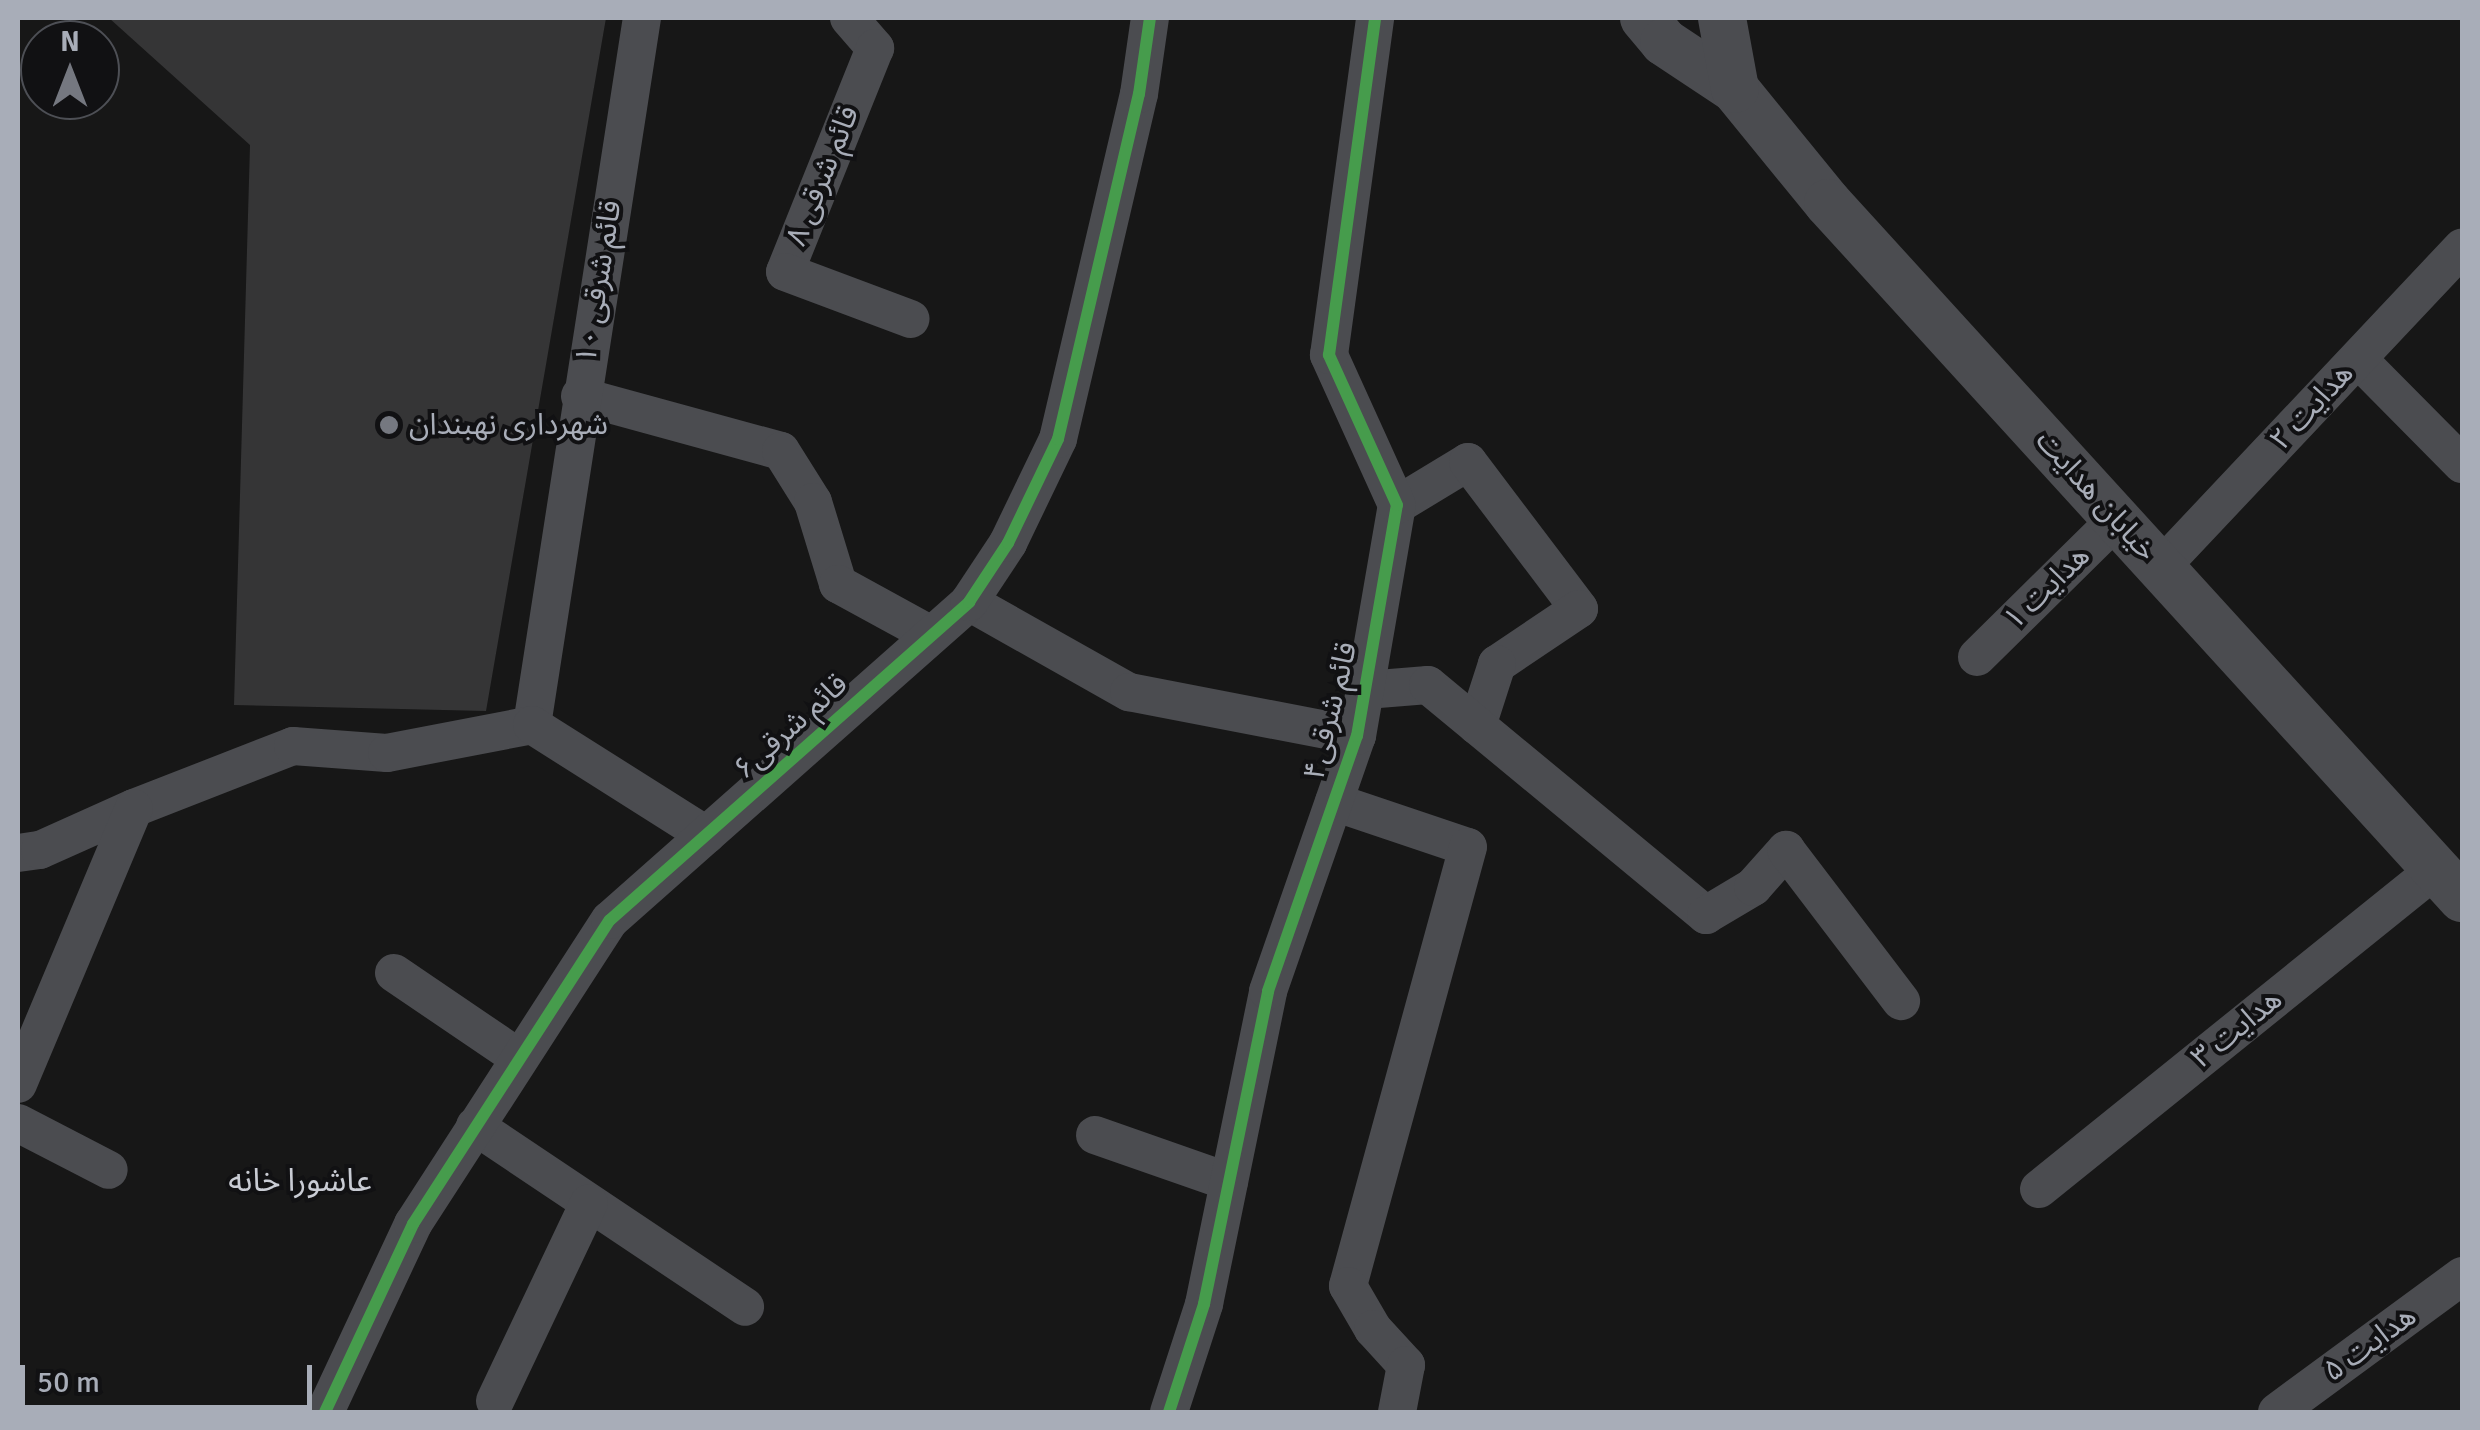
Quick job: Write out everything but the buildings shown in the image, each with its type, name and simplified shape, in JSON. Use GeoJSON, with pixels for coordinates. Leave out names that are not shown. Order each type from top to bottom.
{"type":"FeatureCollection","features":[{"type":"Feature","properties":{"kind":"street","name":"قائم شرقی ۱۰"},"geometry":{"type":"LineString","coordinates":[[532,725],[580,396],[642,18]]}},
{"type":"Feature","properties":{"kind":"street","name":"قائم شرقی ۸"},"geometry":{"type":"LineString","coordinates":[[849,18],[874,48],[785,272],[911,318]]}},
{"type":"Feature","properties":{"kind":"street","name":"۶قائم شرقی"},"geometry":{"type":"LineString","coordinates":[[325,1412],[414,1224],[610,920],[969,602],[1008,543],[1058,439],[1139,94],[1150,18]]}},
{"type":"Feature","properties":{"kind":"street"},"geometry":{"type":"LineString","coordinates":[[1376,18],[1330,356],[1397,505],[1468,462],[1579,610],[1496,664],[1477,726]]}},
{"type":"Feature","properties":{"kind":"street"},"geometry":{"type":"LineString","coordinates":[[1644,18],[1664,42],[1734,89]]}},
{"type":"Feature","properties":{"kind":"street"},"geometry":{"type":"LineString","coordinates":[[1722,18],[1734,89]]}},
{"type":"Feature","properties":{"kind":"street","name":"خیابان هدایت"},"geometry":{"type":"LineString","coordinates":[[1734,89],[1828,202],[2449,883]]}},
{"type":"Feature","properties":{"kind":"street","name":"هدایت ۲"},"geometry":{"type":"LineString","coordinates":[[2161,567],[2462,248]]}},
{"type":"Feature","properties":{"kind":"street"},"geometry":{"type":"LineString","coordinates":[[2358,359],[2462,464]]}},
{"type":"Feature","properties":{"kind":"street"},"geometry":{"type":"LineString","coordinates":[[580,396],[781,451],[814,502],[838,584],[930,635]]}},
{"type":"Feature","properties":{"kind":"street","name":"۴قائم شرقی"},"geometry":{"type":"LineString","coordinates":[[1169,1412],[1204,1304],[1268,991],[1357,736],[1397,505]]}},
{"type":"Feature","properties":{"kind":"street","name":"هدایت ۱"},"geometry":{"type":"LineString","coordinates":[[1977,657],[2117,520]]}},
{"type":"Feature","properties":{"kind":"street"},"geometry":{"type":"LineString","coordinates":[[969,602],[1129,692],[1357,736]]}},
{"type":"Feature","properties":{"kind":"street"},"geometry":{"type":"LineString","coordinates":[[1366,690],[1428,685],[1706,915],[1753,887],[1786,850],[1901,1001]]}},
{"type":"Feature","properties":{"kind":"street"},"geometry":{"type":"LineString","coordinates":[[18,853],[40,850],[134,808],[293,746],[387,753],[532,725],[706,835]]}},
{"type":"Feature","properties":{"kind":"street"},"geometry":{"type":"LineString","coordinates":[[1334,802],[1468,847],[1348,1286],[1373,1329],[1406,1365],[1397,1412]]}},
{"type":"Feature","properties":{"kind":"street"},"geometry":{"type":"LineString","coordinates":[[18,1084],[134,808]]}},
{"type":"Feature","properties":{"kind":"street","name":"هدایت ۳"},"geometry":{"type":"LineString","coordinates":[[2038,1188],[2449,883]]}},
{"type":"Feature","properties":{"kind":"street"},"geometry":{"type":"LineString","coordinates":[[394,973],[519,1058]]}},
{"type":"Feature","properties":{"kind":"street"},"geometry":{"type":"LineString","coordinates":[[18,1123],[109,1170]]}},
{"type":"Feature","properties":{"kind":"street"},"geometry":{"type":"LineString","coordinates":[[475,1126],[745,1307]]}},
{"type":"Feature","properties":{"kind":"street"},"geometry":{"type":"LineString","coordinates":[[1095,1135],[1229,1182]]}},
{"type":"Feature","properties":{"kind":"street"},"geometry":{"type":"LineString","coordinates":[[495,1401],[589,1203]]}},
{"type":"Feature","properties":{"kind":"street","name":"هدایت ۵"},"geometry":{"type":"LineString","coordinates":[[2277,1412],[2462,1276]]}},
{"type":"Feature","properties":{"kind":"cycle path"},"geometry":{"type":"LineString","coordinates":[[325,1412],[413,1224],[610,920],[969,602],[1008,543],[1058,439],[1139,94],[1150,18]]}},
{"type":"Feature","properties":{"kind":"cycle path"},"geometry":{"type":"LineString","coordinates":[[1169,1412],[1204,1304],[1268,991],[1357,736],[1397,505],[1329,355],[1375,18]]}},
{"type":"Feature","properties":{"kind":"place","name":"شهرداری نهبندان"},"geometry":{"type":"Point","coordinates":[389,425]}},
{"type":"Feature","properties":{"kind":"district","name":"عاشورا خانه"},"geometry":{"type":"Point","coordinates":[300,1181]}}]}
